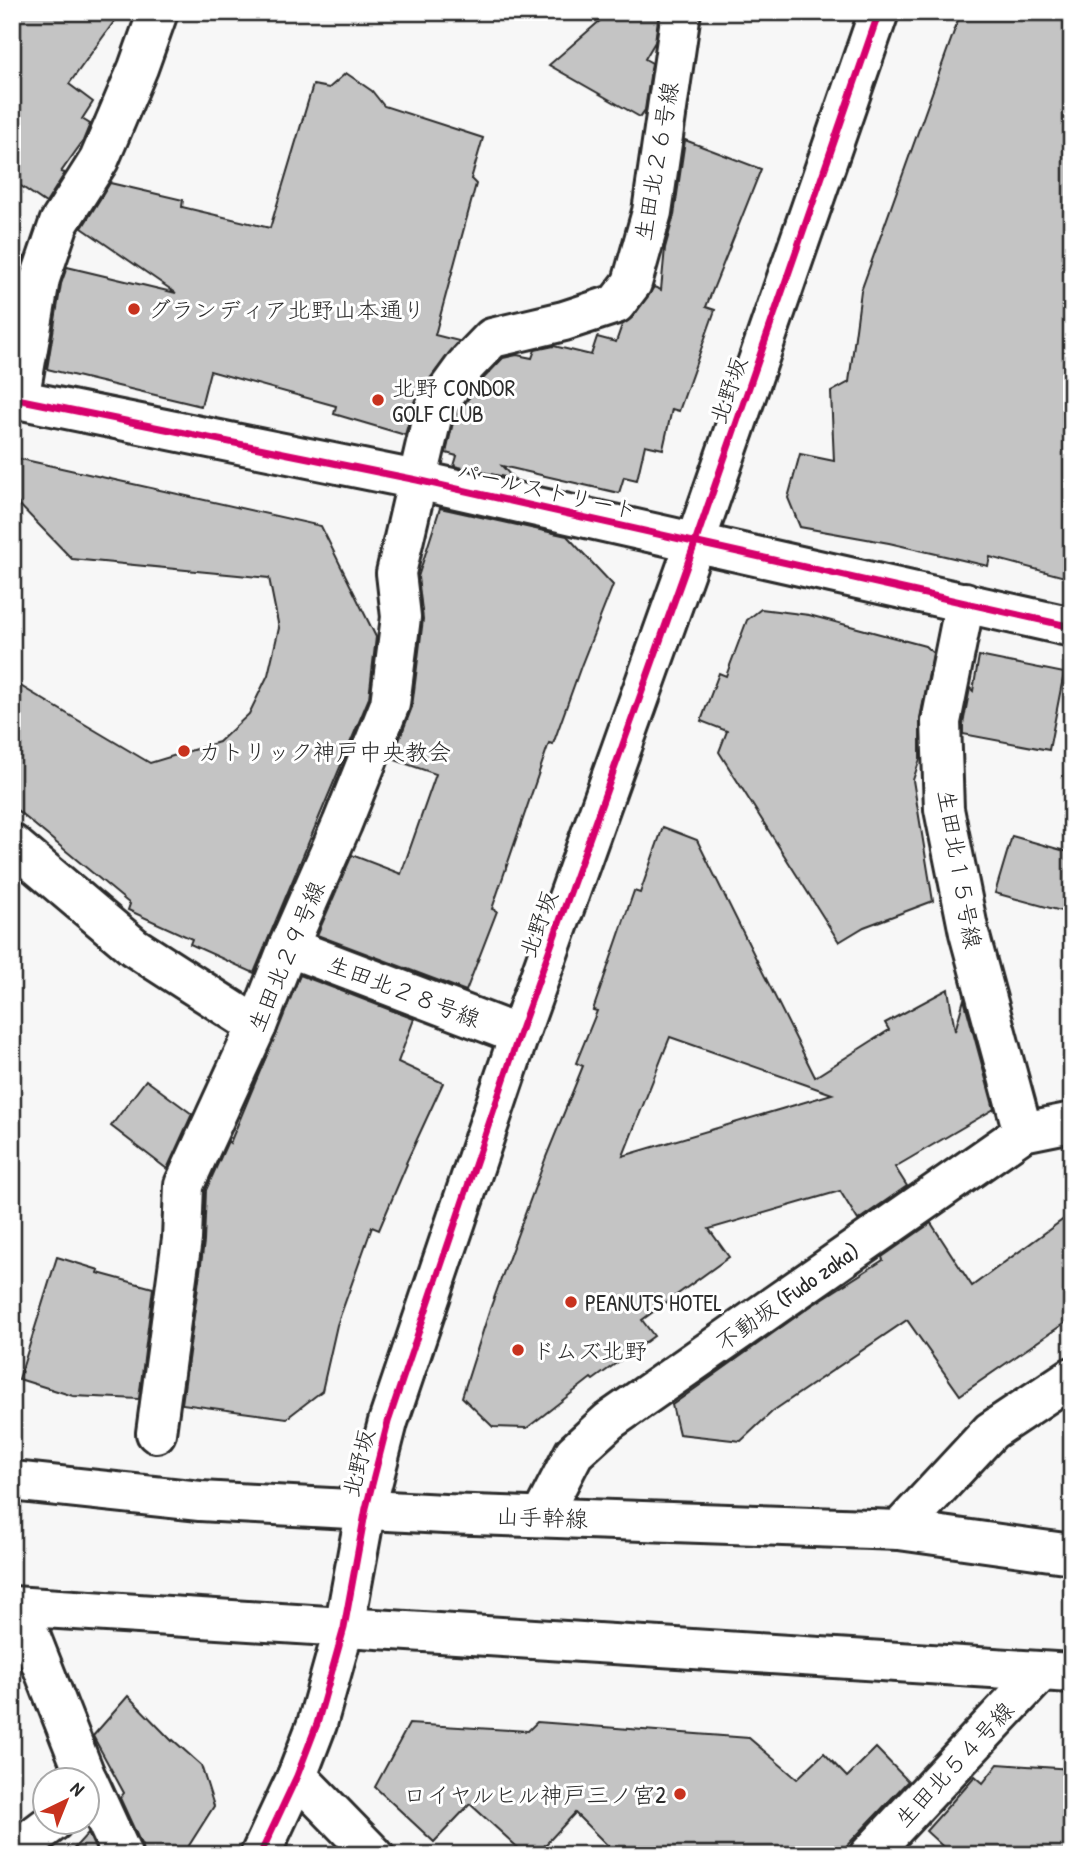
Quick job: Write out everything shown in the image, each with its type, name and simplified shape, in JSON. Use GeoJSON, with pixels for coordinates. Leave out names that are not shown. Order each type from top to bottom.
{"type":"FeatureCollection","features":[{"type":"Feature","properties":{"kind":"street"},"geometry":{"type":"LineString","coordinates":[[16,399],[40,279],[59,223],[99,160],[138,68],[158,12]]}},
{"type":"Feature","properties":{"kind":"street","name":"生田北２６号線"},"geometry":{"type":"LineString","coordinates":[[416,480],[434,409],[466,365],[492,338],[564,321],[616,304],[632,283],[652,212],[681,12]]}},
{"type":"Feature","properties":{"kind":"street","name":"北野坂"},"geometry":{"type":"LineString","coordinates":[[260,1855],[297,1776],[317,1724],[344,1628],[366,1508],[388,1422],[519,1035],[695,543],[879,12]]}},
{"type":"Feature","properties":{"kind":"street","name":"パールストリート"},"geometry":{"type":"LineString","coordinates":[[16,399],[416,480],[1072,627]]}},
{"type":"Feature","properties":{"kind":"street","name":"生田北２９号線"},"geometry":{"type":"LineString","coordinates":[[156,1433],[182,1239],[184,1185],[257,1026],[390,704],[401,617],[396,573],[416,480]]}},
{"type":"Feature","properties":{"kind":"street","name":"生田北１５号線"},"geometry":{"type":"LineString","coordinates":[[965,602],[940,722],[944,809],[969,933],[1023,1132]]}},
{"type":"Feature","properties":{"kind":"street"},"geometry":{"type":"LineString","coordinates":[[12,844],[134,947],[257,1026]]}},
{"type":"Feature","properties":{"kind":"street","name":"生田北２８号線"},"geometry":{"type":"LineString","coordinates":[[288,947],[519,1035]]}},
{"type":"Feature","properties":{"kind":"street","name":"不動坂 (Fudo zaka)"},"geometry":{"type":"LineString","coordinates":[[541,1517],[574,1453],[609,1421],[1023,1132],[1072,1122]]}},
{"type":"Feature","properties":{"kind":"street"},"geometry":{"type":"LineString","coordinates":[[899,1530],[991,1431],[1072,1377]]}},
{"type":"Feature","properties":{"kind":"street","name":"山手幹線"},"geometry":{"type":"LineString","coordinates":[[12,1481],[200,1501],[899,1530],[1072,1554]]}},
{"type":"Feature","properties":{"kind":"street"},"geometry":{"type":"LineString","coordinates":[[80,1766],[16,1606],[1056,1673]]}},
{"type":"Feature","properties":{"kind":"street","name":"生田北５４号線"},"geometry":{"type":"LineString","coordinates":[[869,1855],[1056,1673]]}},
{"type":"Feature","properties":{"kind":"street"},"geometry":{"type":"LineString","coordinates":[[297,1776],[374,1855]]}},
{"type":"Feature","properties":{"kind":"street"},"geometry":{"type":"LineString","coordinates":[[102,1815],[122,1855]]}},
{"type":"Feature","properties":{"kind":"street"},"geometry":{"type":"LineString","coordinates":[[12,1853],[34,1836]]}},
{"type":"Feature","properties":{"kind":"building"},"geometry":{"type":"Polygon","coordinates":[[[12,12],[121,12],[69,84],[93,102],[82,119],[90,124],[83,141],[61,172],[65,173],[46,203],[12,180],[12,12]]]}},
{"type":"Feature","properties":{"kind":"building"},"geometry":{"type":"Polygon","coordinates":[[[610,12],[659,12],[655,42],[645,59],[652,63],[645,110],[640,117],[549,65],[610,12]]]}},
{"type":"Feature","properties":{"kind":"building"},"geometry":{"type":"Polygon","coordinates":[[[961,12],[1072,12],[1072,579],[990,557],[988,566],[889,543],[800,527],[788,498],[800,454],[834,461],[831,392],[849,382],[861,291],[961,12]]]}},
{"type":"Feature","properties":{"kind":"building"},"geometry":{"type":"Polygon","coordinates":[[[346,73],[372,91],[384,106],[483,138],[471,179],[476,184],[435,335],[459,341],[416,397],[405,435],[334,414],[336,406],[210,371],[201,406],[47,369],[61,284],[67,267],[176,293],[82,228],[110,183],[183,200],[182,207],[270,228],[313,85],[329,88],[346,73]]]}},
{"type":"Feature","properties":{"kind":"building"},"geometry":{"type":"Polygon","coordinates":[[[685,140],[761,169],[706,307],[715,310],[679,411],[672,409],[663,449],[645,445],[637,480],[624,477],[619,493],[502,466],[514,479],[454,466],[457,456],[446,453],[454,418],[483,379],[503,358],[517,355],[532,358],[535,350],[554,346],[591,355],[597,337],[616,342],[622,325],[633,317],[654,287],[661,290],[665,248],[674,215],[685,140]]]}},
{"type":"Feature","properties":{"kind":"building"},"geometry":{"type":"Polygon","coordinates":[[[12,254],[24,257],[12,311],[12,254]]]}},
{"type":"Feature","properties":{"kind":"building"},"geometry":{"type":"Polygon","coordinates":[[[12,457],[321,526],[376,637],[369,698],[254,973],[190,944],[192,939],[128,910],[130,904],[12,806],[12,681],[150,763],[219,742],[249,714],[268,675],[279,628],[269,578],[72,559],[12,497],[12,457]]]}},
{"type":"Feature","properties":{"kind":"building"},"geometry":{"type":"Polygon","coordinates":[[[440,508],[567,536],[613,585],[553,744],[549,743],[492,909],[497,911],[466,991],[317,935],[352,855],[401,874],[436,774],[392,759],[412,707],[423,619],[418,577],[440,508]]]}},
{"type":"Feature","properties":{"kind":"building"},"geometry":{"type":"Polygon","coordinates":[[[761,609],[809,615],[925,646],[933,653],[920,718],[920,759],[913,780],[933,901],[864,927],[839,942],[719,752],[727,731],[701,721],[719,673],[726,676],[747,620],[761,609]]]}},
{"type":"Feature","properties":{"kind":"building"},"geometry":{"type":"Polygon","coordinates":[[[979,656],[1064,673],[1049,750],[963,734],[970,688],[973,691],[979,656]]]}},
{"type":"Feature","properties":{"kind":"building"},"geometry":{"type":"Polygon","coordinates":[[[663,827],[697,840],[815,1077],[889,1030],[885,1023],[948,989],[955,1031],[964,999],[994,1109],[895,1167],[907,1186],[858,1220],[840,1191],[709,1229],[729,1257],[642,1320],[654,1336],[593,1380],[591,1378],[527,1428],[493,1427],[462,1397],[490,1309],[583,1066],[576,1063],[597,1011],[593,1010],[634,891],[640,893],[663,827]],[[670,1037],[623,1156],[832,1094],[670,1037]]]}},
{"type":"Feature","properties":{"kind":"building"},"geometry":{"type":"Polygon","coordinates":[[[1012,836],[1072,853],[1072,914],[995,893],[1012,836]]]}},
{"type":"Feature","properties":{"kind":"building"},"geometry":{"type":"Polygon","coordinates":[[[300,975],[414,1019],[398,1062],[443,1083],[379,1230],[372,1227],[337,1325],[322,1391],[287,1418],[182,1404],[204,1242],[206,1190],[228,1141],[230,1143],[300,975]]]}},
{"type":"Feature","properties":{"kind":"building"},"geometry":{"type":"Polygon","coordinates":[[[146,1080],[192,1114],[167,1169],[111,1126],[146,1080]]]}},
{"type":"Feature","properties":{"kind":"building"},"geometry":{"type":"Polygon","coordinates":[[[1072,1213],[1072,1318],[960,1395],[907,1320],[773,1411],[741,1441],[679,1434],[672,1405],[811,1306],[883,1260],[882,1257],[931,1223],[972,1286],[1072,1213]]]}},
{"type":"Feature","properties":{"kind":"building"},"geometry":{"type":"Polygon","coordinates":[[[57,1257],[99,1270],[98,1273],[153,1288],[139,1399],[73,1396],[19,1379],[57,1257]]]}},
{"type":"Feature","properties":{"kind":"building"},"geometry":{"type":"Polygon","coordinates":[[[128,1696],[172,1741],[201,1765],[214,1806],[183,1855],[143,1855],[142,1846],[120,1798],[124,1793],[93,1736],[128,1696]]]}},
{"type":"Feature","properties":{"kind":"building"},"geometry":{"type":"Polygon","coordinates":[[[537,1722],[749,1738],[797,1779],[824,1753],[847,1777],[876,1748],[908,1781],[838,1855],[617,1855],[575,1813],[536,1855],[526,1855],[470,1804],[434,1842],[375,1787],[409,1724],[528,1731],[537,1722]]]}},
{"type":"Feature","properties":{"kind":"building"},"geometry":{"type":"Polygon","coordinates":[[[998,1764],[1072,1769],[1072,1855],[952,1855],[926,1831],[975,1776],[983,1783],[998,1764]]]}},
{"type":"Feature","properties":{"kind":"building"},"geometry":{"type":"Polygon","coordinates":[[[85,1836],[89,1836],[98,1855],[68,1855],[85,1836]]]}},
{"type":"Feature","properties":{"kind":"cycle path"},"geometry":{"type":"LineString","coordinates":[[260,1855],[297,1776],[317,1724],[344,1628],[366,1508],[388,1422],[519,1035],[695,543],[879,12]]}},
{"type":"Feature","properties":{"kind":"cycle path"},"geometry":{"type":"LineString","coordinates":[[12,398],[417,480],[1072,627]]}},
{"type":"Feature","properties":{"kind":"place","name":"グランディア北野山本通り"},"geometry":{"type":"Point","coordinates":[134,309]}},
{"type":"Feature","properties":{"kind":"place","name":"北野 CONDOR GOLF CLUB"},"geometry":{"type":"Point","coordinates":[378,400]}},
{"type":"Feature","properties":{"kind":"place","name":"カトリック神戸中央教会"},"geometry":{"type":"Point","coordinates":[184,751]}},
{"type":"Feature","properties":{"kind":"place","name":"PEANUTS HOTEL"},"geometry":{"type":"Point","coordinates":[571,1302]}},
{"type":"Feature","properties":{"kind":"place","name":"ドムズ北野"},"geometry":{"type":"Point","coordinates":[518,1350]}},
{"type":"Feature","properties":{"kind":"place","name":"ロイヤルヒル神戸三ノ宮2"},"geometry":{"type":"Point","coordinates":[680,1794]}}]}
